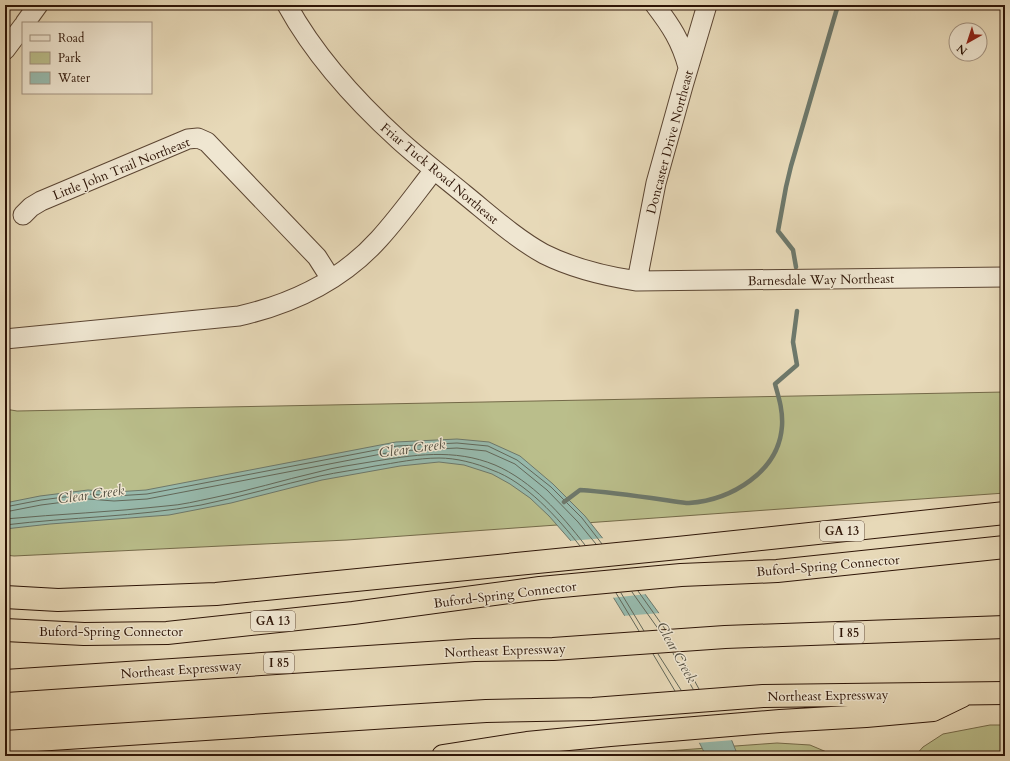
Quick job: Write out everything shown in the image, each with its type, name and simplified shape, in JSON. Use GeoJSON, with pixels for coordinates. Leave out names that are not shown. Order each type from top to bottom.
{"type":"FeatureCollection","features":[{"type":"Feature","properties":{"kind":"highway","name":"Buford-Spring Connector"},"geometry":{"type":"LineString","coordinates":[[5,597],[58,600],[216,594],[1005,514]]}},
{"type":"Feature","properties":{"kind":"highway","name":"Buford-Spring Connector"},"geometry":{"type":"LineString","coordinates":[[5,630],[84,634],[167,633],[353,613],[540,588],[681,575],[777,571],[1005,547]]}},
{"type":"Feature","properties":{"kind":"highway"},"geometry":{"type":"LineString","coordinates":[[842,564],[1005,561]]}},
{"type":"Feature","properties":{"kind":"highway","name":"Northeast Expressway"},"geometry":{"type":"LineString","coordinates":[[5,681],[474,650],[553,650],[725,637],[1005,627]]}},
{"type":"Feature","properties":{"kind":"highway"},"geometry":{"type":"LineString","coordinates":[[443,756],[527,743],[610,735],[934,710],[968,693]]}},
{"type":"Feature","properties":{"kind":"highway","name":"Northeast Expressway"},"geometry":{"type":"LineString","coordinates":[[5,742],[486,711],[593,709],[763,696],[1005,693]]}},
{"type":"Feature","properties":{"kind":"street"},"geometry":{"type":"LineString","coordinates":[[26,22],[38,5]]}},
{"type":"Feature","properties":{"kind":"street","name":"Friar Tuck Road Northeast"},"geometry":{"type":"LineString","coordinates":[[287,5],[316,49],[339,79],[372,114],[399,141],[513,233],[543,253],[566,264],[588,272],[612,278],[637,281]]}},
{"type":"Feature","properties":{"kind":"street"},"geometry":{"type":"LineString","coordinates":[[655,5],[671,25],[683,48],[688,67]]}},
{"type":"Feature","properties":{"kind":"street","name":"Doncaster Drive Northeast"},"geometry":{"type":"LineString","coordinates":[[637,281],[656,183],[688,67],[708,5]]}},
{"type":"Feature","properties":{"kind":"street"},"geometry":{"type":"LineString","coordinates":[[5,50],[22,27]]}},
{"type":"Feature","properties":{"kind":"street","name":"Little John Trail Northeast"},"geometry":{"type":"LineString","coordinates":[[23,215],[31,207],[41,201],[188,138],[198,138],[207,142],[317,257],[331,279]]}},
{"type":"Feature","properties":{"kind":"street"},"geometry":{"type":"LineString","coordinates":[[5,339],[239,316],[260,311],[285,302],[309,292],[331,279],[357,260],[379,239],[434,170]]}},
{"type":"Feature","properties":{"kind":"street","name":"Barnesdale Way Northeast"},"geometry":{"type":"LineString","coordinates":[[637,281],[1005,277]]}},
{"type":"Feature","properties":{"kind":"green space"},"geometry":{"type":"Polygon","coordinates":[[[1005,392],[1005,493],[347,540],[14,556],[5,555],[5,409],[17,411],[1005,392]]]}},
{"type":"Feature","properties":{"kind":"green space"},"geometry":{"type":"Polygon","coordinates":[[[990,725],[1005,725],[1005,756],[915,756],[923,747],[943,734],[990,725]]]}},
{"type":"Feature","properties":{"kind":"green space"},"geometry":{"type":"Polygon","coordinates":[[[777,743],[810,745],[836,756],[570,756],[591,752],[666,751],[777,743]]]}},
{"type":"Feature","properties":{"kind":"water","name":"Clear Creek"},"geometry":{"type":"Polygon","coordinates":[[[457,439],[489,442],[520,456],[553,484],[585,516],[620,560],[672,631],[732,741],[738,756],[706,756],[684,712],[610,592],[571,541],[549,516],[530,498],[510,484],[492,474],[464,465],[439,462],[400,466],[322,480],[231,503],[169,515],[5,529],[5,503],[40,496],[88,490],[115,492],[146,490],[396,442],[457,439]]]}},
{"type":"Feature","properties":{"kind":"pier"},"geometry":{"type":"Polygon","coordinates":[[[605,538],[647,594],[611,598],[569,541],[605,538]]]}},
{"type":"Feature","properties":{"kind":"pier"},"geometry":{"type":"Polygon","coordinates":[[[661,613],[674,630],[734,740],[697,743],[682,713],[622,616],[661,613]]]}},
{"type":"Feature","properties":{"kind":"waterway"},"geometry":{"type":"LineString","coordinates":[[796,267],[793,250],[778,231],[791,166],[838,5]]}},
{"type":"Feature","properties":{"kind":"waterway"},"geometry":{"type":"LineString","coordinates":[[564,502],[580,490],[689,503],[705,501],[721,496],[750,481],[762,470],[772,457],[779,442],[782,426],[782,415],[775,384],[797,365],[793,342],[797,311]]}}]}
